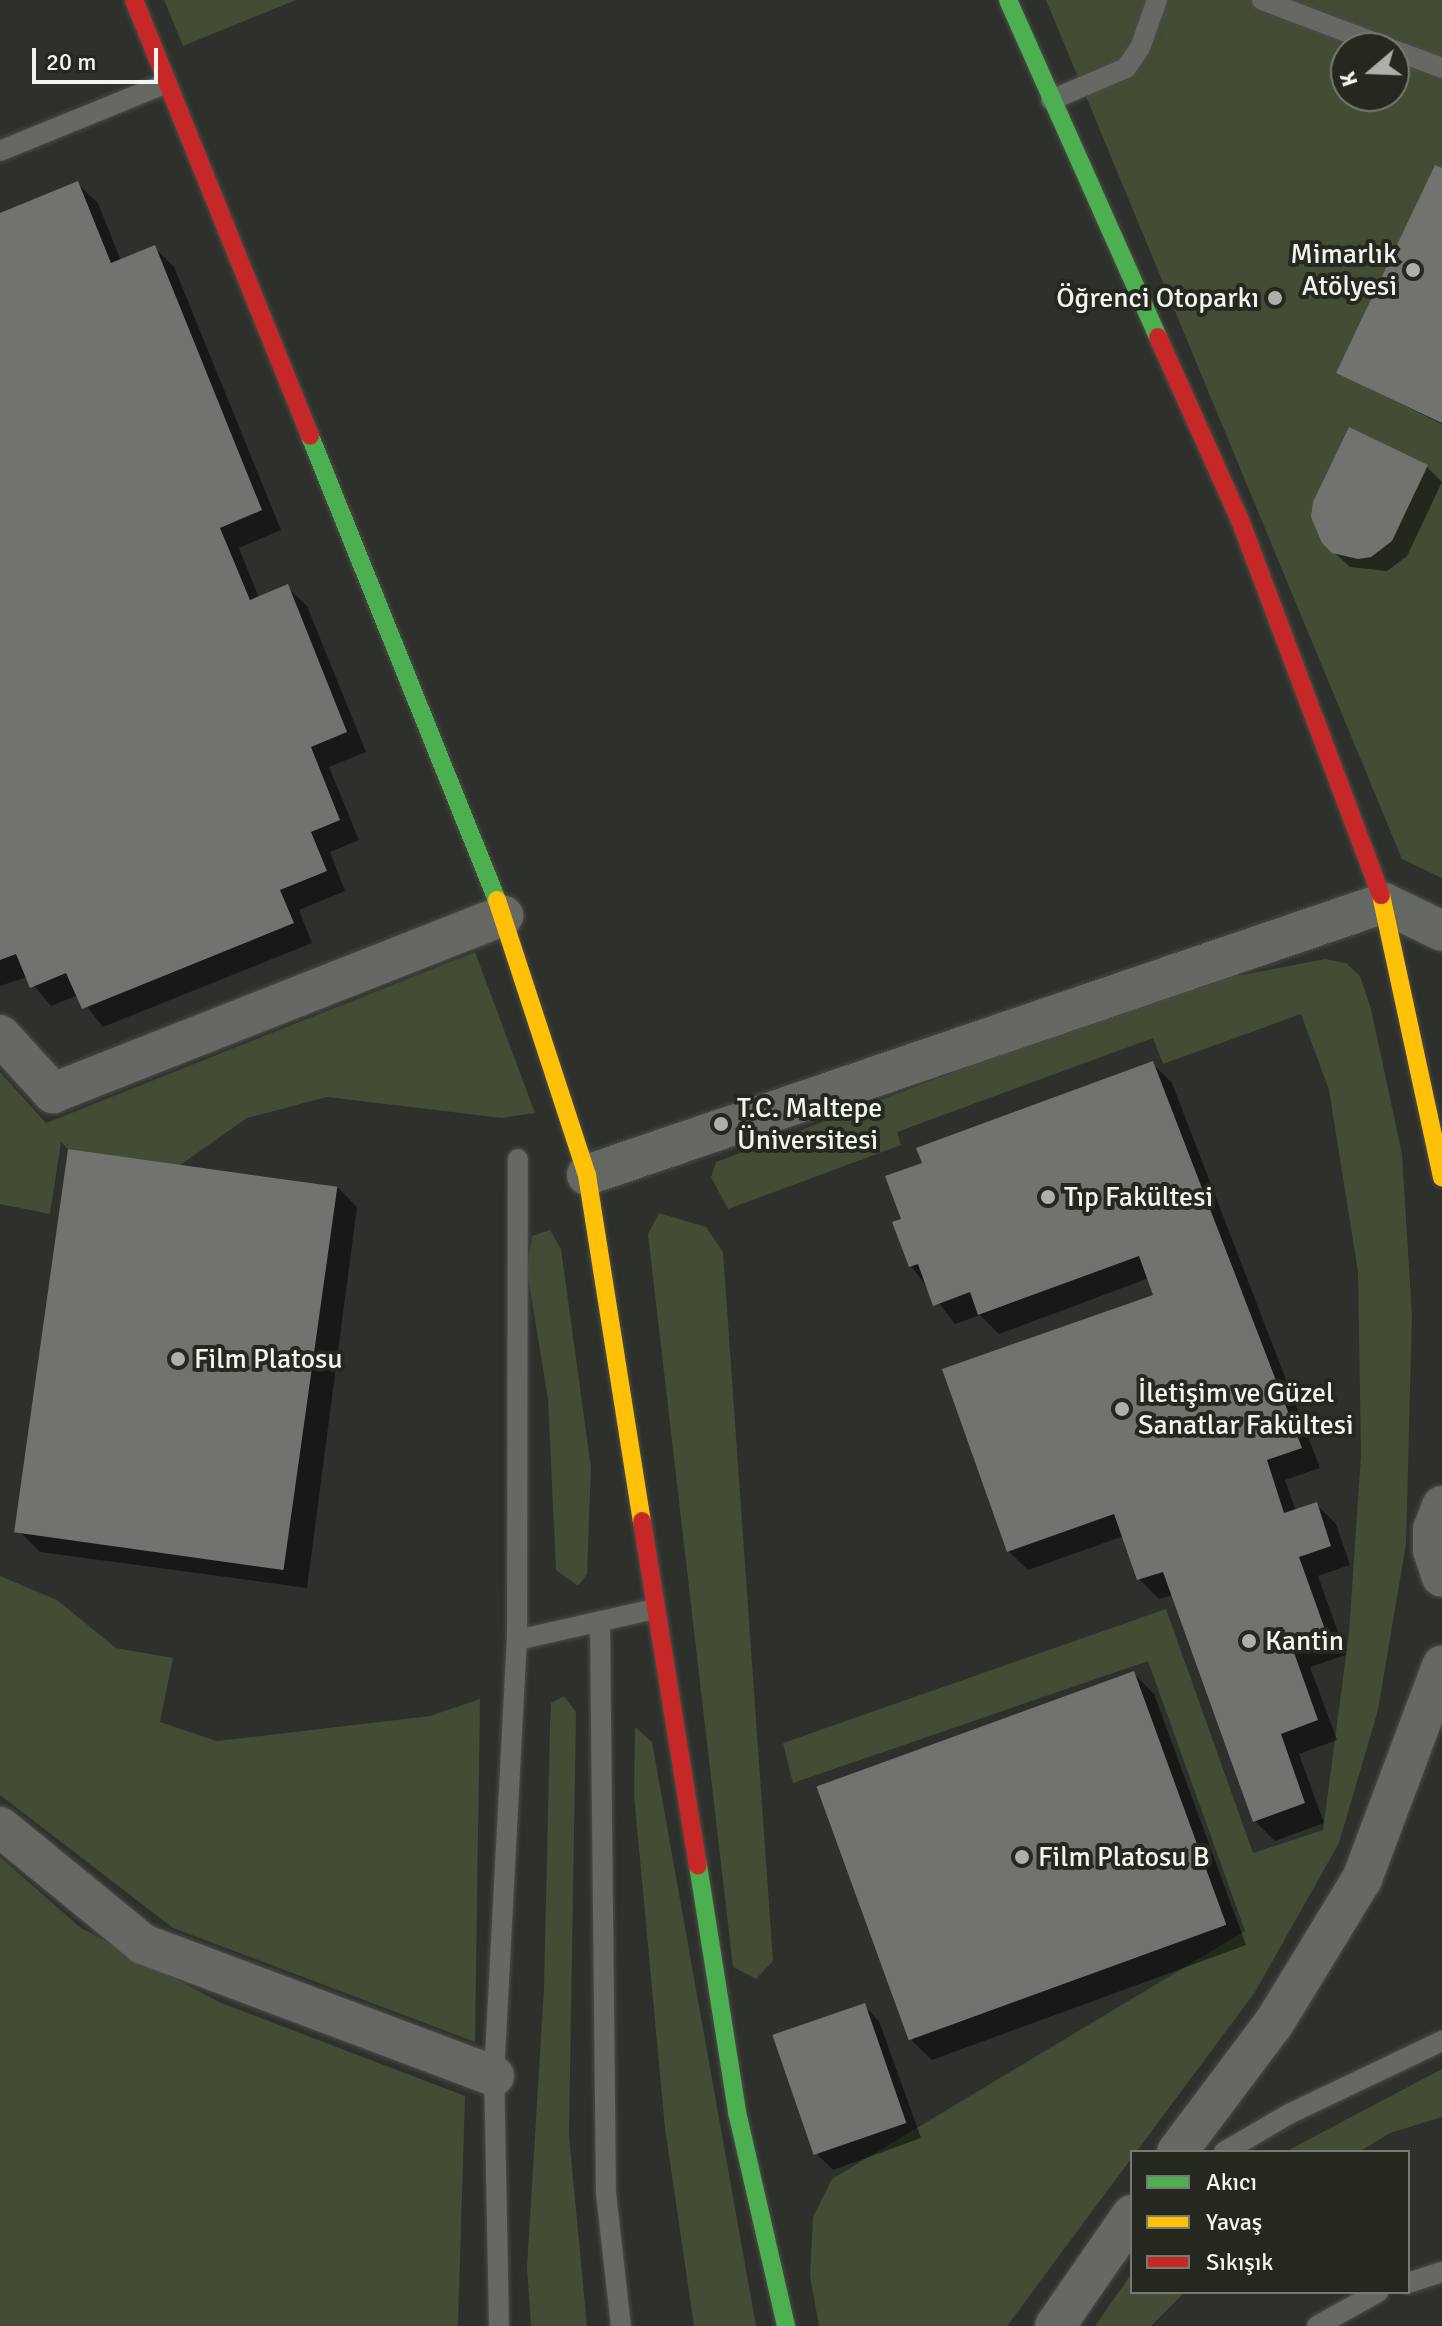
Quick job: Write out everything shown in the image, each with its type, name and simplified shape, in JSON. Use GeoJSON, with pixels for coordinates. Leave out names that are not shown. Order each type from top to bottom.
{"type":"FeatureCollection","features":[{"type":"Feature","properties":{"kind":"street"},"geometry":{"type":"LineString","coordinates":[[134,0],[503,916],[587,1175],[737,2112],[786,2326]]}},
{"type":"Feature","properties":{"kind":"street"},"geometry":{"type":"LineString","coordinates":[[1008,0],[1240,520],[1384,903],[1442,1178]]}},
{"type":"Feature","properties":{"kind":"street"},"geometry":{"type":"LineString","coordinates":[[587,1175],[1384,903],[1442,931]]}},
{"type":"Feature","properties":{"kind":"street"},"geometry":{"type":"LineString","coordinates":[[0,1035],[53,1093],[503,916]]}},
{"type":"Feature","properties":{"kind":"street"},"geometry":{"type":"LineString","coordinates":[[1442,1506],[1433,1529],[1442,1577]]}},
{"type":"Feature","properties":{"kind":"street"},"geometry":{"type":"LineString","coordinates":[[1179,2150],[1274,2023],[1362,1879],[1442,1666]]}},
{"type":"Feature","properties":{"kind":"street"},"geometry":{"type":"LineString","coordinates":[[0,1827],[143,1944],[494,2076]]}},
{"type":"Feature","properties":{"kind":"street"},"geometry":{"type":"LineString","coordinates":[[1055,2326],[1130,2218]]}},
{"type":"Feature","properties":{"kind":"lane"},"geometry":{"type":"LineString","coordinates":[[1051,100],[1126,68],[1140,48],[1157,0]]}},
{"type":"Feature","properties":{"kind":"lane"},"geometry":{"type":"LineString","coordinates":[[1262,0],[1346,32]]}},
{"type":"Feature","properties":{"kind":"lane"},"geometry":{"type":"LineString","coordinates":[[1410,56],[1442,68]]}},
{"type":"Feature","properties":{"kind":"lane"},"geometry":{"type":"LineString","coordinates":[[0,151],[167,83]]}},
{"type":"Feature","properties":{"kind":"lane"},"geometry":{"type":"LineString","coordinates":[[499,2326],[494,2076],[517,1640],[518,1159]]}},
{"type":"Feature","properties":{"kind":"lane"},"geometry":{"type":"LineString","coordinates":[[517,1640],[655,1609]]}},
{"type":"Feature","properties":{"kind":"lane"},"geometry":{"type":"LineString","coordinates":[[600,1623],[606,2193],[621,2326]]}},
{"type":"Feature","properties":{"kind":"lane"},"geometry":{"type":"LineString","coordinates":[[1227,2150],[1289,2114],[1442,2041]]}},
{"type":"Feature","properties":{"kind":"lane"},"geometry":{"type":"LineString","coordinates":[[1410,2282],[1442,2272]]}},
{"type":"Feature","properties":{"kind":"lane"},"geometry":{"type":"LineString","coordinates":[[1317,2326],[1374,2294]]}},
{"type":"Feature","properties":{"kind":"green space"},"geometry":{"type":"Polygon","coordinates":[[[164,0],[296,0],[183,46],[164,0]]]}},
{"type":"Feature","properties":{"kind":"green space"},"geometry":{"type":"Polygon","coordinates":[[[1046,0],[1442,0],[1442,878],[1402,859],[1046,0]]]}},
{"type":"Feature","properties":{"kind":"green space"},"geometry":{"type":"Polygon","coordinates":[[[475,952],[535,1113],[502,1118],[327,1097],[247,1118],[180,1165],[68,1149],[61,1142],[50,1214],[0,1204],[0,1072],[46,1123],[475,952]]]}},
{"type":"Feature","properties":{"kind":"green space"},"geometry":{"type":"Polygon","coordinates":[[[1325,959],[1346,963],[1360,976],[1371,1009],[1402,1154],[1412,1315],[1406,1544],[1378,1710],[1339,1843],[1255,1992],[1138,2150],[1130,2150],[1130,2160],[1007,2326],[819,2326],[810,2276],[813,2217],[832,2179],[1245,1931],[1148,1661],[793,1783],[783,1743],[1166,1609],[1253,1853],[1323,1830],[1349,1633],[1361,1455],[1358,1272],[1329,1090],[1301,1014],[1163,1064],[1153,1038],[897,1132],[901,1145],[728,1209],[711,1177],[716,1162],[1042,1039],[1231,977],[1325,959]]]}},
{"type":"Feature","properties":{"kind":"green space"},"geometry":{"type":"Polygon","coordinates":[[[659,1213],[706,1227],[723,1252],[773,1961],[756,1979],[733,1967],[648,1234],[659,1213]]]}},
{"type":"Feature","properties":{"kind":"green space"},"geometry":{"type":"Polygon","coordinates":[[[550,1230],[561,1249],[591,1468],[587,1574],[578,1586],[556,1570],[548,1399],[527,1271],[532,1236],[550,1230]]]}},
{"type":"Feature","properties":{"kind":"green space"},"geometry":{"type":"Polygon","coordinates":[[[0,1576],[57,1600],[116,1648],[173,1658],[160,1722],[217,1741],[430,1716],[480,1699],[475,2042],[173,1928],[0,1795],[0,1576]]]}},
{"type":"Feature","properties":{"kind":"green space"},"geometry":{"type":"Polygon","coordinates":[[[564,1696],[576,1712],[569,2136],[587,2326],[531,2326],[527,2267],[544,1988],[551,1703],[564,1696]]]}},
{"type":"Feature","properties":{"kind":"green space"},"geometry":{"type":"Polygon","coordinates":[[[635,1727],[652,1742],[756,2326],[694,2326],[665,2128],[634,1795],[635,1727]]]}},
{"type":"Feature","properties":{"kind":"green space"},"geometry":{"type":"Polygon","coordinates":[[[0,1857],[81,1928],[219,2002],[465,2096],[458,2326],[0,2326],[0,1857]]]}},
{"type":"Feature","properties":{"kind":"green space"},"geometry":{"type":"Polygon","coordinates":[[[1442,2069],[1442,2117],[1390,2133],[1362,2150],[1289,2150],[1442,2069]]]}},
{"type":"Feature","properties":{"kind":"green space"},"geometry":{"type":"Polygon","coordinates":[[[1130,2276],[1130,2294],[1183,2294],[1151,2326],[1095,2326],[1130,2276]]]}},
{"type":"Feature","properties":{"kind":"building","name":"Mimarlık Atölyesi"},"geometry":{"type":"Polygon","coordinates":[[[1435,165],[1442,168],[1442,423],[1336,373],[1435,165]]]}},
{"type":"Feature","properties":{"kind":"building"},"geometry":{"type":"Polygon","coordinates":[[[78,181],[111,263],[155,245],[262,510],[220,528],[250,600],[288,584],[347,732],[311,747],[340,820],[311,832],[327,871],[280,890],[294,923],[82,1009],[66,973],[30,988],[16,954],[0,960],[0,213],[78,181]]]}},
{"type":"Feature","properties":{"kind":"building"},"geometry":{"type":"Polygon","coordinates":[[[1349,427],[1428,465],[1392,541],[1371,557],[1358,559],[1332,553],[1322,543],[1311,517],[1313,502],[1349,427]]]}},
{"type":"Feature","properties":{"kind":"building"},"geometry":{"type":"Polygon","coordinates":[[[1153,1061],[1302,1448],[1267,1460],[1284,1513],[1317,1502],[1331,1546],[1299,1557],[1327,1635],[1292,1647],[1318,1720],[1281,1734],[1305,1803],[1253,1822],[1163,1572],[1137,1580],[1114,1514],[1007,1552],[942,1369],[1153,1295],[1139,1256],[978,1315],[970,1292],[933,1306],[918,1264],[909,1267],[892,1222],[901,1219],[885,1176],[922,1163],[916,1148],[1153,1061]]]}},
{"type":"Feature","properties":{"kind":"building","name":"Film Platosu"},"geometry":{"type":"Polygon","coordinates":[[[68,1149],[337,1187],[283,1570],[14,1532],[68,1149]]]}},
{"type":"Feature","properties":{"kind":"building","name":"Film Platosu B"},"geometry":{"type":"Polygon","coordinates":[[[1134,1671],[1226,1925],[909,2040],[816,1787],[1134,1671]]]}},
{"type":"Feature","properties":{"kind":"building"},"geometry":{"type":"Polygon","coordinates":[[[865,2003],[906,2123],[814,2155],[772,2035],[865,2003]]]}},
{"type":"Feature","properties":{"kind":"traffic: fast"},"geometry":{"type":"LineString","coordinates":[[1008,0],[1158,337]]}},
{"type":"Feature","properties":{"kind":"traffic: fast"},"geometry":{"type":"LineString","coordinates":[[310,436],[497,900]]}},
{"type":"Feature","properties":{"kind":"traffic: fast"},"geometry":{"type":"LineString","coordinates":[[698,1865],[737,2112],[786,2326]]}},
{"type":"Feature","properties":{"kind":"traffic: slow"},"geometry":{"type":"LineString","coordinates":[[1381,895],[1442,1178]]}},
{"type":"Feature","properties":{"kind":"traffic: slow"},"geometry":{"type":"LineString","coordinates":[[497,900],[587,1175],[642,1521]]}},
{"type":"Feature","properties":{"kind":"traffic: jam"},"geometry":{"type":"LineString","coordinates":[[134,0],[310,436]]}},
{"type":"Feature","properties":{"kind":"traffic: jam"},"geometry":{"type":"LineString","coordinates":[[1158,337],[1240,520],[1381,895]]}},
{"type":"Feature","properties":{"kind":"traffic: jam"},"geometry":{"type":"LineString","coordinates":[[642,1521],[698,1865]]}},
{"type":"Feature","properties":{"kind":"place","name":"Mimarlık Atölyesi"},"geometry":{"type":"Point","coordinates":[1413,270]}},
{"type":"Feature","properties":{"kind":"place","name":"Öğrenci Otoparkı"},"geometry":{"type":"Point","coordinates":[1275,298]}},
{"type":"Feature","properties":{"kind":"place","name":"T.C. Maltepe Üniversitesi"},"geometry":{"type":"Point","coordinates":[721,1124]}},
{"type":"Feature","properties":{"kind":"place","name":"Tıp Fakültesi"},"geometry":{"type":"Point","coordinates":[1048,1197]}},
{"type":"Feature","properties":{"kind":"place","name":"Film Platosu"},"geometry":{"type":"Point","coordinates":[178,1359]}},
{"type":"Feature","properties":{"kind":"place","name":"İletişim ve Güzel Sanatlar Fakültesi"},"geometry":{"type":"Point","coordinates":[1122,1409]}},
{"type":"Feature","properties":{"kind":"place","name":"Kantin"},"geometry":{"type":"Point","coordinates":[1249,1641]}},
{"type":"Feature","properties":{"kind":"place","name":"Film Platosu B"},"geometry":{"type":"Point","coordinates":[1022,1857]}}]}
